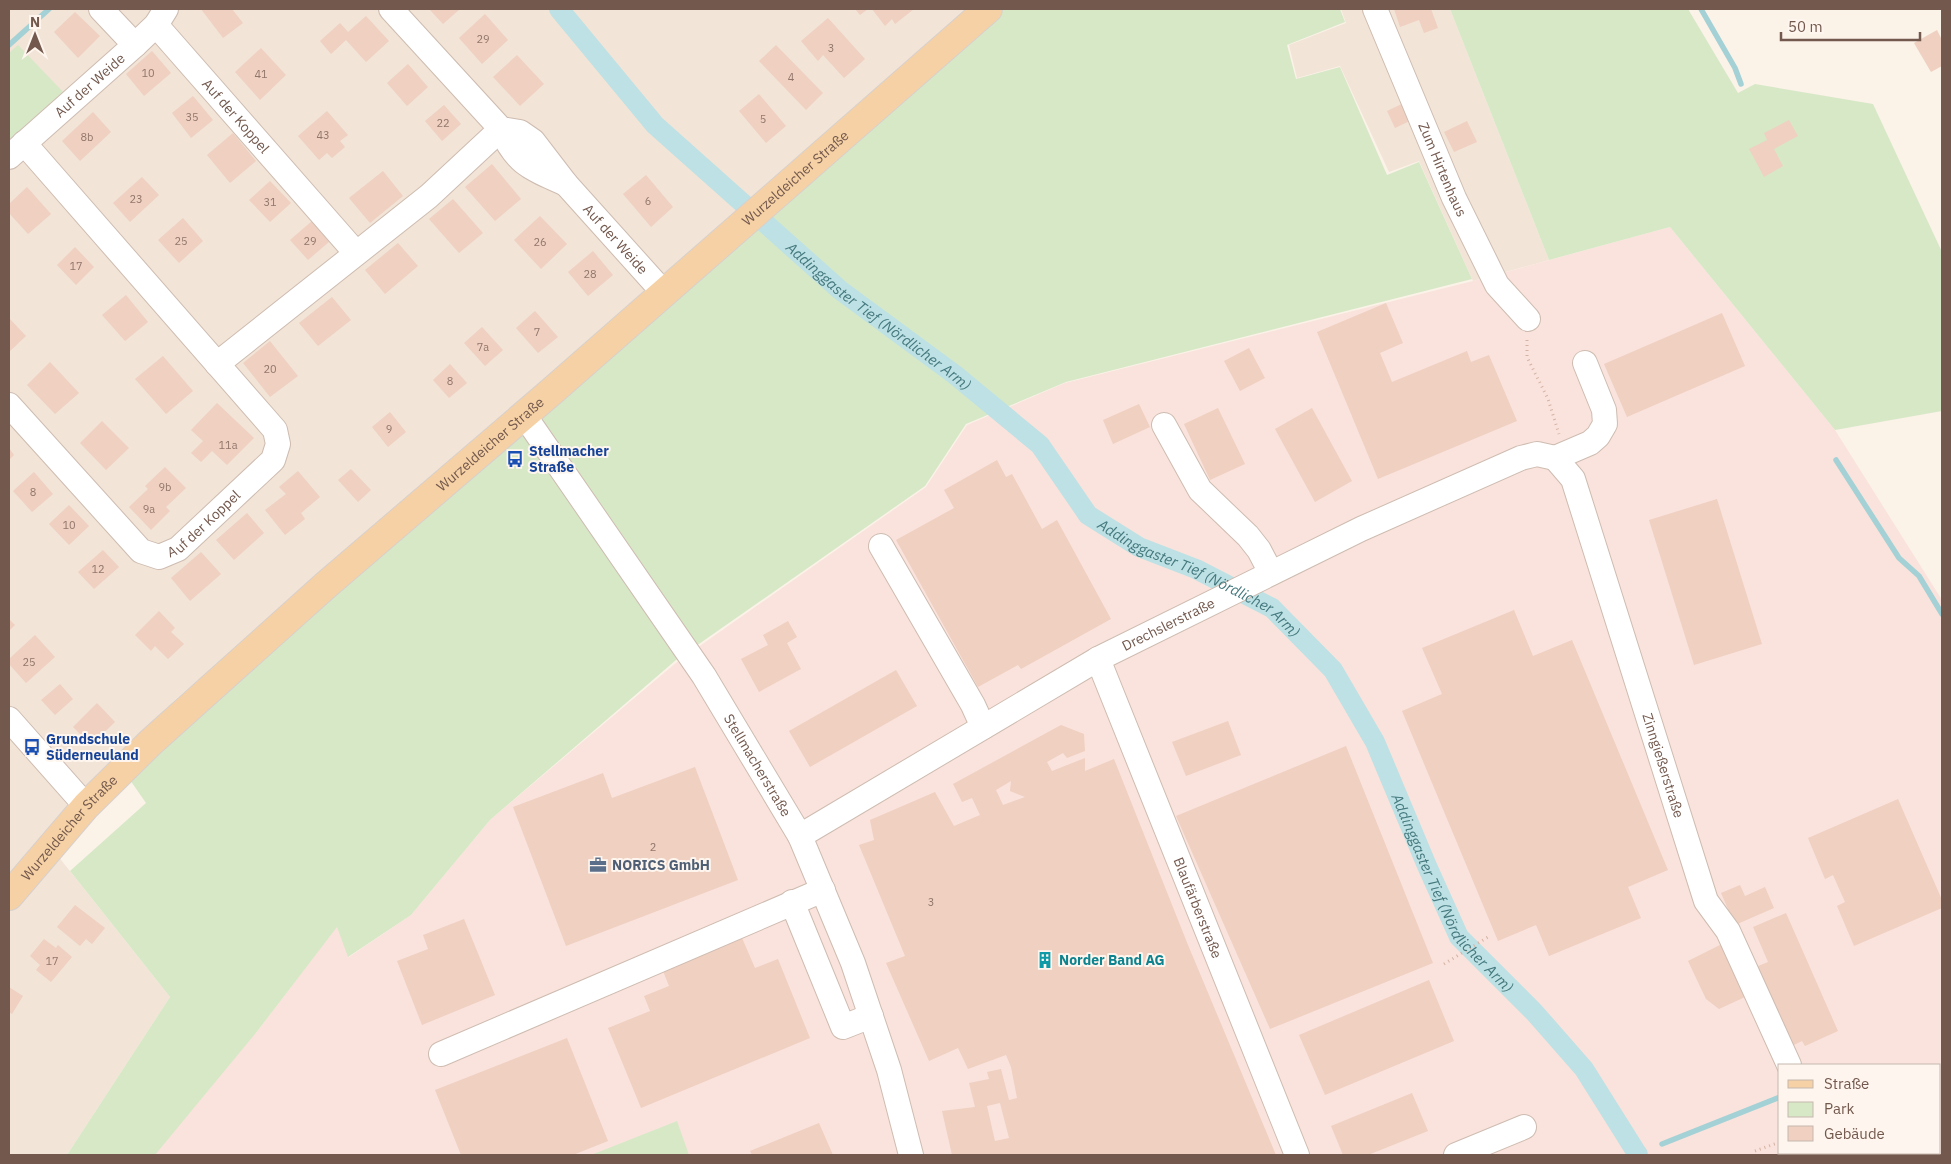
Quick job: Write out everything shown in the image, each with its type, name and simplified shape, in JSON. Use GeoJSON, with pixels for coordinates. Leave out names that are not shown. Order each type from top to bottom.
{"type":"FeatureCollection","features":[{"type":"Feature","properties":{"kind":"main road","name":"Wurzeldeicher Straße"},"geometry":{"type":"LineString","coordinates":[[9,896],[86,806],[158,735],[326,585],[524,415],[988,9]]}},
{"type":"Feature","properties":{"kind":"street"},"geometry":{"type":"LineString","coordinates":[[101,9],[136,45]]}},
{"type":"Feature","properties":{"kind":"street","name":"Auf der Weide"},"geometry":{"type":"LineString","coordinates":[[391,9],[501,129],[508,146],[529,167],[566,184],[664,293]]}},
{"type":"Feature","properties":{"kind":"street","name":"Zum Hirtenhaus"},"geometry":{"type":"LineString","coordinates":[[1375,9],[1454,198],[1497,285],[1528,319]]}},
{"type":"Feature","properties":{"kind":"street","name":"Auf der Weide"},"geometry":{"type":"LineString","coordinates":[[17,150],[136,45],[161,17]]}},
{"type":"Feature","properties":{"kind":"street","name":"Auf der Koppel"},"geometry":{"type":"LineString","coordinates":[[161,17],[356,253]]}},
{"type":"Feature","properties":{"kind":"street"},"geometry":{"type":"LineString","coordinates":[[217,364],[429,196],[501,129]]}},
{"type":"Feature","properties":{"kind":"street","name":"Auf der Koppel"},"geometry":{"type":"LineString","coordinates":[[9,405],[141,552],[159,557],[178,549],[273,460],[278,444],[275,430],[217,364],[17,150]]}},
{"type":"Feature","properties":{"kind":"street"},"geometry":{"type":"LineString","coordinates":[[1555,458],[1590,443],[1598,436],[1605,424],[1604,410],[1585,363]]}},
{"type":"Feature","properties":{"kind":"street","name":"Stellmacherstraße"},"geometry":{"type":"LineString","coordinates":[[524,415],[704,676],[800,836],[853,963],[889,1070],[911,1155]]}},
{"type":"Feature","properties":{"kind":"street"},"geometry":{"type":"LineString","coordinates":[[1164,425],[1200,490],[1248,536],[1259,550],[1262,578]]}},
{"type":"Feature","properties":{"kind":"street","name":"Drechslerstraße"},"geometry":{"type":"LineString","coordinates":[[800,836],[1098,659],[1361,529],[1521,458],[1537,454],[1555,458]]}},
{"type":"Feature","properties":{"kind":"street","name":"Zinngießerstraße"},"geometry":{"type":"LineString","coordinates":[[1555,458],[1572,479],[1706,901],[1728,931],[1789,1064]]}},
{"type":"Feature","properties":{"kind":"street"},"geometry":{"type":"LineString","coordinates":[[881,546],[973,705],[983,727]]}},
{"type":"Feature","properties":{"kind":"street","name":"Blaufärberstraße"},"geometry":{"type":"LineString","coordinates":[[1098,659],[1298,1155]]}},
{"type":"Feature","properties":{"kind":"street"},"geometry":{"type":"LineString","coordinates":[[9,719],[86,806]]}},
{"type":"Feature","properties":{"kind":"street"},"geometry":{"type":"LineString","coordinates":[[441,1054],[823,890]]}},
{"type":"Feature","properties":{"kind":"street"},"geometry":{"type":"LineString","coordinates":[[792,902],[843,1027],[871,1016]]}},
{"type":"Feature","properties":{"kind":"street"},"geometry":{"type":"LineString","coordinates":[[1456,1155],[1524,1127]]}},
{"type":"Feature","properties":{"kind":"path"},"geometry":{"type":"LineString","coordinates":[[1528,319],[1527,357],[1548,399],[1562,441],[1555,458]]}},
{"type":"Feature","properties":{"kind":"path"},"geometry":{"type":"LineString","coordinates":[[1444,964],[1488,937]]}},
{"type":"Feature","properties":{"kind":"path"},"geometry":{"type":"LineString","coordinates":[[1755,1152],[1778,1143]]}},
{"type":"Feature","properties":{"kind":"shaded area"},"geometry":{"type":"Polygon","coordinates":[[[9,9],[971,9],[387,520],[177,698],[42,836],[170,997],[67,1155],[9,1155],[9,9]]]}},
{"type":"Feature","properties":{"kind":"shaded area"},"geometry":{"type":"Polygon","coordinates":[[[1341,9],[1450,9],[1549,260],[1473,281],[1419,161],[1389,172],[1340,66],[1297,78],[1289,45],[1346,23],[1341,9]]]}},
{"type":"Feature","properties":{"kind":"shaded area"},"geometry":{"type":"Polygon","coordinates":[[[1670,227],[1835,430],[1942,600],[1942,1155],[67,1155],[259,1029],[337,926],[349,957],[411,915],[490,820],[677,662],[926,487],[967,425],[1065,383],[1473,281],[1670,227]]]}},
{"type":"Feature","properties":{"kind":"green space"},"geometry":{"type":"Polygon","coordinates":[[[1004,9],[1340,9],[1345,22],[1287,45],[1296,79],[1340,67],[1387,175],[1419,162],[1472,279],[1066,382],[966,424],[925,486],[676,660],[490,820],[411,915],[348,957],[337,927],[259,1029],[155,1155],[67,1155],[170,997],[70,871],[146,803],[130,780],[257,659],[780,201],[1004,9]]]}},
{"type":"Feature","properties":{"kind":"green space"},"geometry":{"type":"Polygon","coordinates":[[[1450,9],[1688,9],[1738,93],[1755,84],[1873,104],[1942,252],[1942,411],[1835,430],[1670,227],[1549,260],[1450,9]]]}},
{"type":"Feature","properties":{"kind":"green space"},"geometry":{"type":"Polygon","coordinates":[[[18,45],[65,94],[9,145],[9,53],[18,45]]]}},
{"type":"Feature","properties":{"kind":"green space"},"geometry":{"type":"Polygon","coordinates":[[[677,1121],[689,1155],[591,1155],[677,1121]]]}},
{"type":"Feature","properties":{"kind":"building"},"geometry":{"type":"Polygon","coordinates":[[[201,9],[232,9],[243,23],[223,38],[201,9]]]}},
{"type":"Feature","properties":{"kind":"building"},"geometry":{"type":"Polygon","coordinates":[[[429,9],[460,9],[443,24],[429,9]]]}},
{"type":"Feature","properties":{"kind":"building"},"geometry":{"type":"Polygon","coordinates":[[[855,9],[868,9],[860,15],[855,9]]]}},
{"type":"Feature","properties":{"kind":"building"},"geometry":{"type":"Polygon","coordinates":[[[872,9],[914,9],[895,24],[892,19],[885,26],[872,9]]]}},
{"type":"Feature","properties":{"kind":"building"},"geometry":{"type":"Polygon","coordinates":[[[1394,9],[1431,9],[1438,28],[1424,33],[1419,20],[1400,27],[1394,9]]]}},
{"type":"Feature","properties":{"kind":"building"},"geometry":{"type":"Polygon","coordinates":[[[75,12],[100,36],[78,58],[54,32],[75,12]]]}},
{"type":"Feature","properties":{"kind":"building"},"geometry":{"type":"Polygon","coordinates":[[[485,14],[508,40],[482,64],[459,38],[485,14]]]}},
{"type":"Feature","properties":{"kind":"building"},"geometry":{"type":"Polygon","coordinates":[[[366,16],[389,41],[366,62],[346,40],[331,54],[320,41],[340,23],[348,32],[366,16]]]}},
{"type":"Feature","properties":{"kind":"building"},"geometry":{"type":"Polygon","coordinates":[[[828,18],[865,59],[844,78],[823,55],[818,61],[801,41],[828,18]]]}},
{"type":"Feature","properties":{"kind":"building"},"geometry":{"type":"Polygon","coordinates":[[[1937,30],[1942,40],[1942,66],[1931,72],[1914,43],[1937,30]]]}},
{"type":"Feature","properties":{"kind":"building"},"geometry":{"type":"Polygon","coordinates":[[[776,45],[823,93],[806,110],[759,61],[776,45]]]}},
{"type":"Feature","properties":{"kind":"building"},"geometry":{"type":"Polygon","coordinates":[[[261,48],[286,75],[260,100],[235,72],[261,48]]]}},
{"type":"Feature","properties":{"kind":"building"},"geometry":{"type":"Polygon","coordinates":[[[152,51],[171,73],[144,96],[126,74],[152,51]]]}},
{"type":"Feature","properties":{"kind":"building"},"geometry":{"type":"Polygon","coordinates":[[[517,55],[544,84],[520,106],[493,77],[517,55]]]}},
{"type":"Feature","properties":{"kind":"building"},"geometry":{"type":"Polygon","coordinates":[[[408,64],[428,87],[407,106],[387,83],[408,64]]]}},
{"type":"Feature","properties":{"kind":"building"},"geometry":{"type":"Polygon","coordinates":[[[759,94],[786,126],[766,143],[739,111],[759,94]]]}},
{"type":"Feature","properties":{"kind":"building"},"geometry":{"type":"Polygon","coordinates":[[[193,96],[213,120],[191,138],[172,113],[193,96]]]}},
{"type":"Feature","properties":{"kind":"building"},"geometry":{"type":"Polygon","coordinates":[[[1406,102],[1414,119],[1395,128],[1387,111],[1406,102]]]}},
{"type":"Feature","properties":{"kind":"building"},"geometry":{"type":"Polygon","coordinates":[[[444,105],[461,124],[442,141],[425,121],[444,105]]]}},
{"type":"Feature","properties":{"kind":"building"},"geometry":{"type":"Polygon","coordinates":[[[327,111],[348,135],[340,141],[345,147],[332,158],[327,153],[319,160],[298,136],[327,111]]]}},
{"type":"Feature","properties":{"kind":"building"},"geometry":{"type":"Polygon","coordinates":[[[93,112],[111,132],[80,161],[62,141],[93,112]]]}},
{"type":"Feature","properties":{"kind":"building"},"geometry":{"type":"Polygon","coordinates":[[[1789,120],[1798,136],[1774,149],[1783,166],[1764,177],[1749,149],[1767,140],[1764,133],[1789,120]]]}},
{"type":"Feature","properties":{"kind":"building"},"geometry":{"type":"Polygon","coordinates":[[[1467,121],[1477,142],[1454,152],[1444,132],[1467,121]]]}},
{"type":"Feature","properties":{"kind":"building"},"geometry":{"type":"Polygon","coordinates":[[[233,133],[256,161],[230,183],[207,155],[233,133]]]}},
{"type":"Feature","properties":{"kind":"building"},"geometry":{"type":"Polygon","coordinates":[[[492,164],[521,199],[495,221],[465,187],[492,164]]]}},
{"type":"Feature","properties":{"kind":"building"},"geometry":{"type":"Polygon","coordinates":[[[383,171],[403,196],[370,223],[349,198],[383,171]]]}},
{"type":"Feature","properties":{"kind":"building"},"geometry":{"type":"Polygon","coordinates":[[[646,175],[673,207],[651,227],[623,194],[646,175]]]}},
{"type":"Feature","properties":{"kind":"building"},"geometry":{"type":"Polygon","coordinates":[[[142,177],[159,195],[130,222],[113,203],[142,177]]]}},
{"type":"Feature","properties":{"kind":"building"},"geometry":{"type":"Polygon","coordinates":[[[270,181],[291,203],[270,222],[249,200],[270,181]]]}},
{"type":"Feature","properties":{"kind":"building"},"geometry":{"type":"Polygon","coordinates":[[[27,187],[51,214],[28,234],[9,213],[9,204],[27,187]]]}},
{"type":"Feature","properties":{"kind":"building"},"geometry":{"type":"Polygon","coordinates":[[[453,199],[483,233],[459,253],[429,219],[453,199]]]}},
{"type":"Feature","properties":{"kind":"building"},"geometry":{"type":"Polygon","coordinates":[[[540,216],[567,244],[541,269],[514,240],[540,216]]]}},
{"type":"Feature","properties":{"kind":"building"},"geometry":{"type":"Polygon","coordinates":[[[183,218],[203,241],[179,263],[158,240],[183,218]]]}},
{"type":"Feature","properties":{"kind":"building"},"geometry":{"type":"Polygon","coordinates":[[[312,221],[330,241],[308,260],[290,240],[312,221]]]}},
{"type":"Feature","properties":{"kind":"building"},"geometry":{"type":"Polygon","coordinates":[[[398,243],[418,266],[385,294],[365,270],[398,243]]]}},
{"type":"Feature","properties":{"kind":"building"},"geometry":{"type":"Polygon","coordinates":[[[75,247],[94,267],[76,285],[57,265],[75,247]]]}},
{"type":"Feature","properties":{"kind":"building"},"geometry":{"type":"Polygon","coordinates":[[[593,251],[613,275],[588,296],[568,272],[593,251]]]}},
{"type":"Feature","properties":{"kind":"building"},"geometry":{"type":"Polygon","coordinates":[[[126,295],[148,322],[125,341],[102,315],[126,295]]]}},
{"type":"Feature","properties":{"kind":"building"},"geometry":{"type":"Polygon","coordinates":[[[332,297],[351,320],[318,346],[299,323],[332,297]]]}},
{"type":"Feature","properties":{"kind":"building"},"geometry":{"type":"Polygon","coordinates":[[[1386,303],[1403,343],[1380,353],[1392,382],[1467,351],[1471,362],[1489,355],[1517,421],[1378,479],[1317,332],[1386,303]]]}},
{"type":"Feature","properties":{"kind":"building"},"geometry":{"type":"Polygon","coordinates":[[[535,311],[558,337],[538,353],[516,328],[535,311]]]}},
{"type":"Feature","properties":{"kind":"building"},"geometry":{"type":"Polygon","coordinates":[[[1722,313],[1745,366],[1627,417],[1604,364],[1722,313]]]}},
{"type":"Feature","properties":{"kind":"building"},"geometry":{"type":"Polygon","coordinates":[[[9,318],[26,336],[9,352],[9,318]]]}},
{"type":"Feature","properties":{"kind":"building"},"geometry":{"type":"Polygon","coordinates":[[[482,327],[503,350],[485,366],[464,343],[482,327]]]}},
{"type":"Feature","properties":{"kind":"building"},"geometry":{"type":"Polygon","coordinates":[[[270,341],[298,376],[270,397],[243,363],[270,341]]]}},
{"type":"Feature","properties":{"kind":"building"},"geometry":{"type":"Polygon","coordinates":[[[1249,348],[1265,378],[1240,391],[1224,361],[1249,348]]]}},
{"type":"Feature","properties":{"kind":"building"},"geometry":{"type":"Polygon","coordinates":[[[163,356],[193,391],[166,414],[135,379],[163,356]]]}},
{"type":"Feature","properties":{"kind":"building"},"geometry":{"type":"Polygon","coordinates":[[[50,362],[79,393],[55,414],[27,385],[50,362]]]}},
{"type":"Feature","properties":{"kind":"building"},"geometry":{"type":"Polygon","coordinates":[[[450,364],[467,383],[449,398],[433,380],[450,364]]]}},
{"type":"Feature","properties":{"kind":"building"},"geometry":{"type":"Polygon","coordinates":[[[217,403],[254,438],[227,465],[212,451],[201,462],[191,453],[203,441],[191,430],[217,403]]]}},
{"type":"Feature","properties":{"kind":"building"},"geometry":{"type":"Polygon","coordinates":[[[1139,404],[1150,427],[1113,444],[1103,420],[1139,404]]]}},
{"type":"Feature","properties":{"kind":"building"},"geometry":{"type":"Polygon","coordinates":[[[1218,408],[1245,464],[1210,480],[1184,424],[1218,408]]]}},
{"type":"Feature","properties":{"kind":"building"},"geometry":{"type":"Polygon","coordinates":[[[1312,408],[1352,481],[1315,502],[1275,429],[1312,408]]]}},
{"type":"Feature","properties":{"kind":"building"},"geometry":{"type":"Polygon","coordinates":[[[390,412],[406,432],[388,447],[372,427],[390,412]]]}},
{"type":"Feature","properties":{"kind":"building"},"geometry":{"type":"Polygon","coordinates":[[[102,421],[129,448],[106,470],[80,443],[102,421]]]}},
{"type":"Feature","properties":{"kind":"building"},"geometry":{"type":"Polygon","coordinates":[[[9,448],[14,455],[9,460],[9,448]]]}},
{"type":"Feature","properties":{"kind":"building"},"geometry":{"type":"Polygon","coordinates":[[[997,460],[1006,477],[1012,474],[1042,529],[1057,520],[1111,619],[1021,669],[1018,665],[978,687],[896,540],[954,508],[944,490],[997,460]]]}},
{"type":"Feature","properties":{"kind":"building"},"geometry":{"type":"Polygon","coordinates":[[[165,467],[186,488],[166,507],[170,511],[151,530],[129,507],[148,489],[145,486],[165,467]]]}},
{"type":"Feature","properties":{"kind":"building"},"geometry":{"type":"Polygon","coordinates":[[[351,469],[371,490],[358,502],[338,480],[351,469]]]}},
{"type":"Feature","properties":{"kind":"building"},"geometry":{"type":"Polygon","coordinates":[[[298,471],[320,497],[301,513],[305,519],[285,535],[265,510],[286,494],[279,487],[298,471]]]}},
{"type":"Feature","properties":{"kind":"building"},"geometry":{"type":"Polygon","coordinates":[[[34,472],[53,494],[32,512],[13,491],[34,472]]]}},
{"type":"Feature","properties":{"kind":"building"},"geometry":{"type":"Polygon","coordinates":[[[1717,499],[1762,644],[1694,665],[1649,520],[1717,499]]]}},
{"type":"Feature","properties":{"kind":"building"},"geometry":{"type":"Polygon","coordinates":[[[69,505],[89,526],[69,545],[49,524],[69,505]]]}},
{"type":"Feature","properties":{"kind":"building"},"geometry":{"type":"Polygon","coordinates":[[[247,513],[264,533],[234,560],[216,540],[247,513]]]}},
{"type":"Feature","properties":{"kind":"building"},"geometry":{"type":"Polygon","coordinates":[[[103,550],[119,567],[94,589],[78,572],[103,550]]]}},
{"type":"Feature","properties":{"kind":"building"},"geometry":{"type":"Polygon","coordinates":[[[201,552],[221,574],[190,601],[171,578],[201,552]]]}},
{"type":"Feature","properties":{"kind":"building"},"geometry":{"type":"Polygon","coordinates":[[[1514,610],[1533,656],[1572,640],[1668,870],[1628,887],[1641,918],[1549,956],[1536,925],[1498,941],[1402,711],[1442,694],[1422,648],[1514,610]]]}},
{"type":"Feature","properties":{"kind":"building"},"geometry":{"type":"Polygon","coordinates":[[[159,611],[175,628],[171,632],[184,644],[168,659],[155,646],[151,651],[135,635],[159,611]]]}},
{"type":"Feature","properties":{"kind":"building"},"geometry":{"type":"Polygon","coordinates":[[[9,619],[15,625],[9,631],[9,619]]]}},
{"type":"Feature","properties":{"kind":"building"},"geometry":{"type":"Polygon","coordinates":[[[788,621],[797,637],[787,643],[801,669],[759,692],[741,659],[768,645],[763,635],[788,621]]]}},
{"type":"Feature","properties":{"kind":"building"},"geometry":{"type":"Polygon","coordinates":[[[35,635],[55,657],[26,683],[9,664],[9,659],[35,635]]]}},
{"type":"Feature","properties":{"kind":"building"},"geometry":{"type":"Polygon","coordinates":[[[896,670],[917,706],[810,767],[789,731],[896,670]]]}},
{"type":"Feature","properties":{"kind":"building"},"geometry":{"type":"Polygon","coordinates":[[[60,684],[73,699],[55,715],[41,700],[60,684]]]}},
{"type":"Feature","properties":{"kind":"building"},"geometry":{"type":"Polygon","coordinates":[[[97,703],[115,722],[91,745],[73,727],[97,703]]]}},
{"type":"Feature","properties":{"kind":"building"},"geometry":{"type":"Polygon","coordinates":[[[1228,721],[1241,755],[1186,776],[1172,742],[1228,721]]]}},
{"type":"Feature","properties":{"kind":"building","name":"Norder Band AG"},"geometry":{"type":"Polygon","coordinates":[[[1061,725],[1084,734],[1085,751],[1067,758],[1063,753],[1047,762],[1052,771],[1085,758],[1085,771],[1114,759],[1188,945],[1276,1155],[952,1155],[942,1111],[975,1107],[969,1083],[989,1079],[987,1072],[1001,1069],[1009,1100],[1017,1098],[1011,1067],[1006,1055],[968,1069],[958,1048],[929,1061],[886,963],[905,956],[859,845],[874,840],[870,820],[935,792],[954,826],[980,815],[972,798],[962,802],[953,784],[1061,725]],[[1011,781],[996,790],[1003,805],[1025,797],[1010,791],[1011,781]],[[1000,1103],[987,1106],[995,1141],[1009,1138],[1000,1103]]]}},
{"type":"Feature","properties":{"kind":"building"},"geometry":{"type":"Polygon","coordinates":[[[1346,746],[1433,963],[1270,1029],[1176,816],[1346,746]]]}},
{"type":"Feature","properties":{"kind":"building"},"geometry":{"type":"Polygon","coordinates":[[[695,767],[738,880],[566,946],[513,807],[603,773],[612,798],[695,767]]]}},
{"type":"Feature","properties":{"kind":"building"},"geometry":{"type":"Polygon","coordinates":[[[1898,799],[1942,900],[1942,908],[1854,946],[1837,906],[1845,902],[1833,875],[1825,879],[1808,838],[1898,799]]]}},
{"type":"Feature","properties":{"kind":"building"},"geometry":{"type":"Polygon","coordinates":[[[1740,885],[1745,896],[1765,887],[1774,908],[1735,925],[1721,893],[1740,885]]]}},
{"type":"Feature","properties":{"kind":"building"},"geometry":{"type":"Polygon","coordinates":[[[75,905],[105,928],[92,944],[86,939],[80,946],[57,927],[75,905]]]}},
{"type":"Feature","properties":{"kind":"building"},"geometry":{"type":"Polygon","coordinates":[[[1786,913],[1838,1031],[1805,1046],[1802,1041],[1788,1048],[1753,968],[1768,962],[1753,927],[1786,913]]]}},
{"type":"Feature","properties":{"kind":"building"},"geometry":{"type":"Polygon","coordinates":[[[464,919],[495,995],[422,1025],[397,961],[428,949],[423,935],[464,919]]]}},
{"type":"Feature","properties":{"kind":"building"},"geometry":{"type":"Polygon","coordinates":[[[742,938],[755,968],[778,959],[810,1038],[641,1108],[608,1028],[650,1011],[644,996],[669,986],[663,971],[742,938]]]}},
{"type":"Feature","properties":{"kind":"building"},"geometry":{"type":"Polygon","coordinates":[[[44,939],[56,948],[58,945],[72,957],[51,982],[36,970],[40,965],[30,956],[44,939]]]}},
{"type":"Feature","properties":{"kind":"building"},"geometry":{"type":"Polygon","coordinates":[[[1722,944],[1745,997],[1719,1009],[1706,999],[1688,961],[1722,944]]]}},
{"type":"Feature","properties":{"kind":"building"},"geometry":{"type":"Polygon","coordinates":[[[1429,980],[1454,1041],[1325,1095],[1299,1035],[1429,980]]]}},
{"type":"Feature","properties":{"kind":"building"},"geometry":{"type":"Polygon","coordinates":[[[9,987],[23,996],[12,1014],[9,1012],[9,987]]]}},
{"type":"Feature","properties":{"kind":"building"},"geometry":{"type":"Polygon","coordinates":[[[567,1038],[608,1141],[573,1155],[461,1155],[435,1090],[567,1038]]]}},
{"type":"Feature","properties":{"kind":"building"},"geometry":{"type":"Polygon","coordinates":[[[1412,1093],[1428,1131],[1368,1155],[1343,1155],[1331,1126],[1412,1093]]]}},
{"type":"Feature","properties":{"kind":"building"},"geometry":{"type":"Polygon","coordinates":[[[819,1123],[833,1155],[752,1155],[750,1151],[819,1123]]]}},
{"type":"Feature","properties":{"kind":"waterway"},"geometry":{"type":"LineString","coordinates":[[9,45],[49,9]]}},
{"type":"Feature","properties":{"kind":"waterway","name":"Addinggaster Tief (Nördlicher Arm)"},"geometry":{"type":"LineString","coordinates":[[559,9],[655,125],[840,290],[954,374],[1040,445],[1088,515],[1139,547],[1196,569],[1272,608],[1333,670],[1375,742],[1459,937],[1534,1012],[1584,1069],[1638,1155]]}},
{"type":"Feature","properties":{"kind":"waterway"},"geometry":{"type":"LineString","coordinates":[[1701,9],[1735,68],[1741,84]]}},
{"type":"Feature","properties":{"kind":"waterway"},"geometry":{"type":"LineString","coordinates":[[1836,460],[1899,558],[1919,576],[1942,614]]}},
{"type":"Feature","properties":{"kind":"waterway"},"geometry":{"type":"LineString","coordinates":[[1662,1144],[1778,1098]]}},
{"type":"Feature","properties":{"kind":"waterway","name":"Addinggaster Tief (Nördlicher Arm)"},"geometry":{"type":"LineString","coordinates":[[1637,1153],[1644,1151]]}},
{"type":"Feature","properties":{"kind":"place","name":"Stellmacher Straße"},"geometry":{"type":"Point","coordinates":[515,459]}},
{"type":"Feature","properties":{"kind":"place","name":"Grundschule Süderneuland"},"geometry":{"type":"Point","coordinates":[32,747]}},
{"type":"Feature","properties":{"kind":"place","name":"NORICS GmbH"},"geometry":{"type":"Point","coordinates":[598,865]}},
{"type":"Feature","properties":{"kind":"place","name":"Norder Band AG"},"geometry":{"type":"Point","coordinates":[1045,960]}}]}
